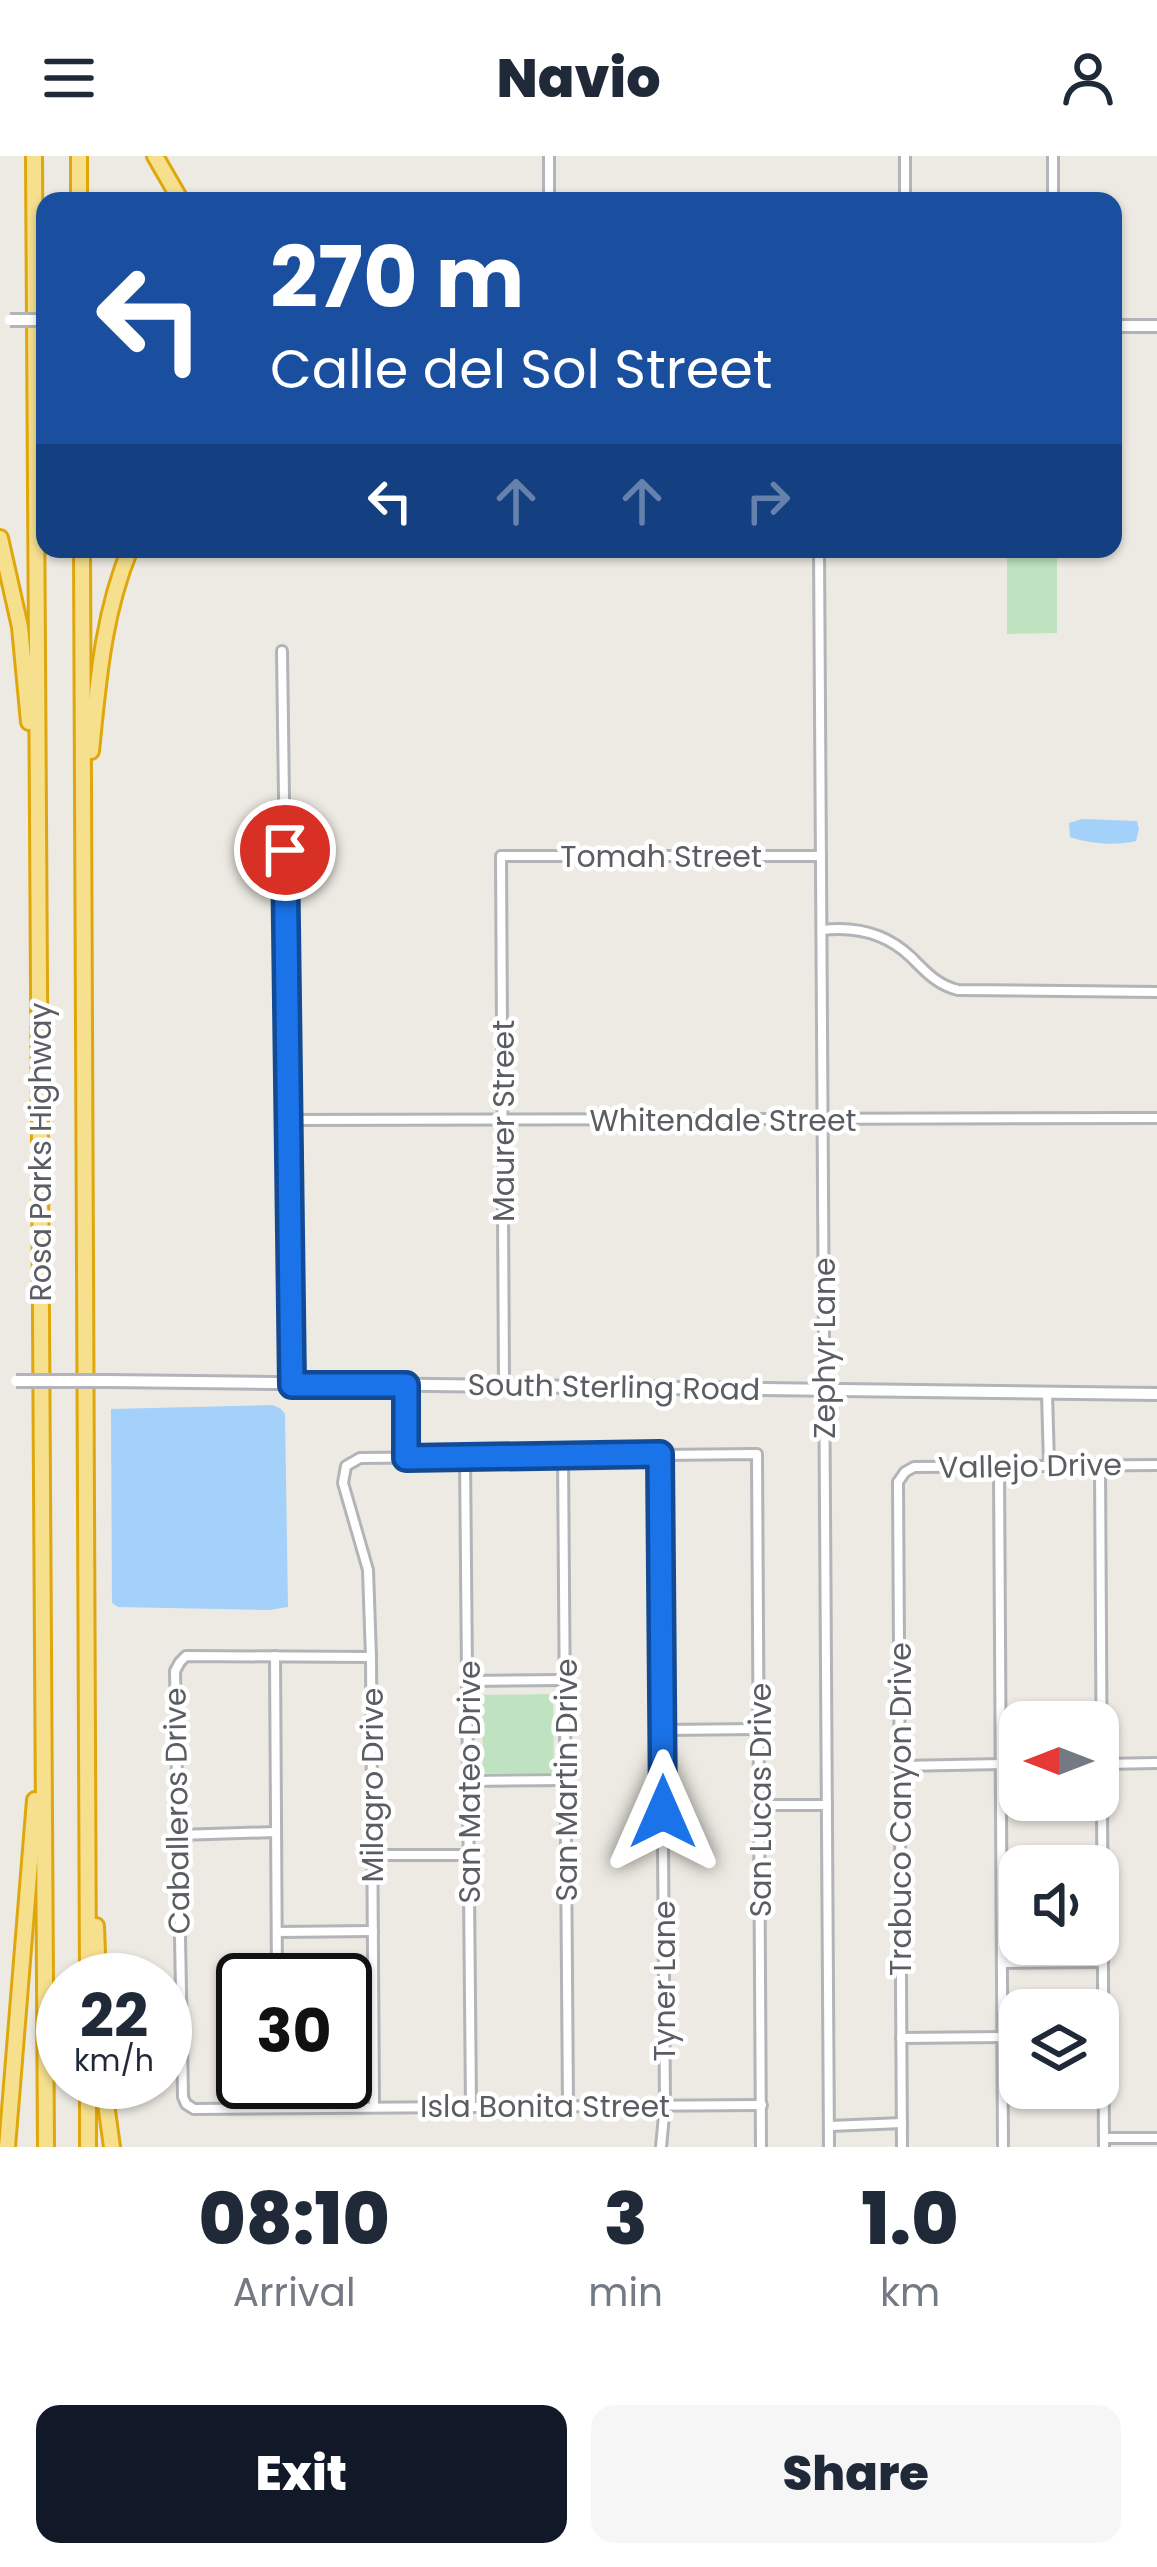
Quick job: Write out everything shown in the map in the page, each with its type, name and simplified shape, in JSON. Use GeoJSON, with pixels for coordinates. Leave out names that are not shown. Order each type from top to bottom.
{"type":"FeatureCollection","features":[{"type":"Feature","properties":{"kind":"highway","name":"Rosa Parks Highway"},"geometry":{"type":"LineString","coordinates":[[34,156],[36,510]]}},
{"type":"Feature","properties":{"kind":"highway"},"geometry":{"type":"LineString","coordinates":[[79,156],[79,192]]}},
{"type":"Feature","properties":{"kind":"highway"},"geometry":{"type":"LineString","coordinates":[[155,156],[176,192]]}},
{"type":"Feature","properties":{"kind":"highway"},"geometry":{"type":"LineString","coordinates":[[0,538],[20,627],[38,864]]}},
{"type":"Feature","properties":{"kind":"highway","name":"Rosa Parks Highway"},"geometry":{"type":"LineString","coordinates":[[36,558],[46,2147]]}},
{"type":"Feature","properties":{"kind":"highway","name":"Rosa Parks Highway"},"geometry":{"type":"LineString","coordinates":[[82,558],[88,1953]]}},
{"type":"Feature","properties":{"kind":"highway"},"geometry":{"type":"LineString","coordinates":[[84,822],[104,634],[127,558]]}},
{"type":"Feature","properties":{"kind":"highway"},"geometry":{"type":"LineString","coordinates":[[7,2147],[35,1796],[43,1772]]}},
{"type":"Feature","properties":{"kind":"highway"},"geometry":{"type":"LineString","coordinates":[[87,1880],[97,1953]]}},
{"type":"Feature","properties":{"kind":"highway"},"geometry":{"type":"LineString","coordinates":[[88,2109],[88,2147]]}},
{"type":"Feature","properties":{"kind":"highway"},"geometry":{"type":"LineString","coordinates":[[107,2109],[112,2147]]}},
{"type":"Feature","properties":{"kind":"street"},"geometry":{"type":"LineString","coordinates":[[549,156],[549,192]]}},
{"type":"Feature","properties":{"kind":"street"},"geometry":{"type":"LineString","coordinates":[[904,192],[905,156]]}},
{"type":"Feature","properties":{"kind":"street"},"geometry":{"type":"LineString","coordinates":[[1053,156],[1053,192]]}},
{"type":"Feature","properties":{"kind":"street"},"geometry":{"type":"LineString","coordinates":[[5,321],[36,320]]}},
{"type":"Feature","properties":{"kind":"street"},"geometry":{"type":"LineString","coordinates":[[1122,326],[1157,326]]}},
{"type":"Feature","properties":{"kind":"street","name":"Zephyr Lane"},"geometry":{"type":"LineString","coordinates":[[819,558],[829,2147]]}},
{"type":"Feature","properties":{"kind":"street"},"geometry":{"type":"LineString","coordinates":[[282,651],[292,1385]]}},
{"type":"Feature","properties":{"kind":"street","name":"Tomah Street"},"geometry":{"type":"LineString","coordinates":[[501,856],[821,856]]}},
{"type":"Feature","properties":{"kind":"street","name":"Maurer Street"},"geometry":{"type":"LineString","coordinates":[[501,856],[504,1385]]}},
{"type":"Feature","properties":{"kind":"street"},"geometry":{"type":"LineString","coordinates":[[822,930],[850,928],[878,935],[903,950],[940,984],[958,990],[1157,992]]}},
{"type":"Feature","properties":{"kind":"street","name":"Whitendale Street"},"geometry":{"type":"LineString","coordinates":[[288,1120],[1157,1118]]}},
{"type":"Feature","properties":{"kind":"street","name":"South Sterling Road"},"geometry":{"type":"LineString","coordinates":[[0,1381],[1157,1394]]}},
{"type":"Feature","properties":{"kind":"street"},"geometry":{"type":"LineString","coordinates":[[406,1385],[406,1458],[660,1454]]}},
{"type":"Feature","properties":{"kind":"street"},"geometry":{"type":"LineString","coordinates":[[1047,1393],[1049,1465]]}},
{"type":"Feature","properties":{"kind":"street","name":"San Lucas Drive"},"geometry":{"type":"LineString","coordinates":[[660,1454],[757,1454],[760,2147]]}},
{"type":"Feature","properties":{"kind":"street","name":"Tyner Lane"},"geometry":{"type":"LineString","coordinates":[[660,1454],[665,2105],[661,2147]]}},
{"type":"Feature","properties":{"kind":"street","name":"San Martin Drive"},"geometry":{"type":"LineString","coordinates":[[563,1455],[568,2106]]}},
{"type":"Feature","properties":{"kind":"street","name":"San Mateo Drive"},"geometry":{"type":"LineString","coordinates":[[465,1457],[471,2107]]}},
{"type":"Feature","properties":{"kind":"street","name":"Milagro Drive"},"geometry":{"type":"LineString","coordinates":[[374,2107],[368,1570],[344,1483],[346,1466],[360,1458],[406,1458]]}},
{"type":"Feature","properties":{"kind":"street"},"geometry":{"type":"LineString","coordinates":[[1100,1465],[1102,1701]]}},
{"type":"Feature","properties":{"kind":"street","name":"Vallejo Drive"},"geometry":{"type":"LineString","coordinates":[[905,1472],[914,1467],[1157,1465]]}},
{"type":"Feature","properties":{"kind":"street"},"geometry":{"type":"LineString","coordinates":[[999,1468],[1001,1701]]}},
{"type":"Feature","properties":{"kind":"street","name":"Trabuco Canyon Drive"},"geometry":{"type":"LineString","coordinates":[[902,2147],[898,1482],[905,1472]]}},
{"type":"Feature","properties":{"kind":"street","name":"Caballeros Drive"},"geometry":{"type":"LineString","coordinates":[[180,1953],[175,1671],[186,1656],[275,1656]]}},
{"type":"Feature","properties":{"kind":"street"},"geometry":{"type":"LineString","coordinates":[[277,1953],[275,1656],[371,1657]]}},
{"type":"Feature","properties":{"kind":"street"},"geometry":{"type":"LineString","coordinates":[[468,1681],[565,1680]]}},
{"type":"Feature","properties":{"kind":"street"},"geometry":{"type":"LineString","coordinates":[[662,1730],[759,1729]]}},
{"type":"Feature","properties":{"kind":"street"},"geometry":{"type":"LineString","coordinates":[[1119,1764],[1157,1763]]}},
{"type":"Feature","properties":{"kind":"street"},"geometry":{"type":"LineString","coordinates":[[900,1766],[999,1764]]}},
{"type":"Feature","properties":{"kind":"street"},"geometry":{"type":"LineString","coordinates":[[469,1781],[566,1780]]}},
{"type":"Feature","properties":{"kind":"street"},"geometry":{"type":"LineString","coordinates":[[760,1805],[827,1805]]}},
{"type":"Feature","properties":{"kind":"street"},"geometry":{"type":"LineString","coordinates":[[178,1835],[276,1832]]}},
{"type":"Feature","properties":{"kind":"street"},"geometry":{"type":"LineString","coordinates":[[373,1855],[469,1855]]}},
{"type":"Feature","properties":{"kind":"street"},"geometry":{"type":"LineString","coordinates":[[277,1932],[373,1931]]}},
{"type":"Feature","properties":{"kind":"street"},"geometry":{"type":"LineString","coordinates":[[1103,1965],[1104,2143],[1157,2138]]}},
{"type":"Feature","properties":{"kind":"street"},"geometry":{"type":"LineString","coordinates":[[901,2038],[999,2037]]}},
{"type":"Feature","properties":{"kind":"street","name":"Isla Bonita Street"},"geometry":{"type":"LineString","coordinates":[[374,2107],[762,2104]]}},
{"type":"Feature","properties":{"kind":"street"},"geometry":{"type":"LineString","coordinates":[[1003,2109],[1003,2147]]}},
{"type":"Feature","properties":{"kind":"street"},"geometry":{"type":"LineString","coordinates":[[830,2126],[902,2123]]}},
{"type":"Feature","properties":{"kind":"green space"},"geometry":{"type":"Polygon","coordinates":[[[1007,558],[1057,558],[1057,633],[1007,634],[1007,558]]]}},
{"type":"Feature","properties":{"kind":"green space"},"geometry":{"type":"Polygon","coordinates":[[[553,1694],[554,1773],[483,1773],[482,1695],[553,1694]]]}},
{"type":"Feature","properties":{"kind":"water"},"geometry":{"type":"Polygon","coordinates":[[[1082,819],[1137,821],[1136,841],[1103,844],[1070,837],[1069,823],[1082,819]]]}},
{"type":"Feature","properties":{"kind":"water"},"geometry":{"type":"Polygon","coordinates":[[[272,1405],[285,1414],[288,1607],[118,1607],[112,1603],[111,1409],[272,1405]]]}},
{"type":"Feature","properties":{"kind":"route"},"geometry":{"type":"LineString","coordinates":[[285,850],[292,1385],[406,1385],[406,1458],[660,1454],[663,1812]]}}]}
